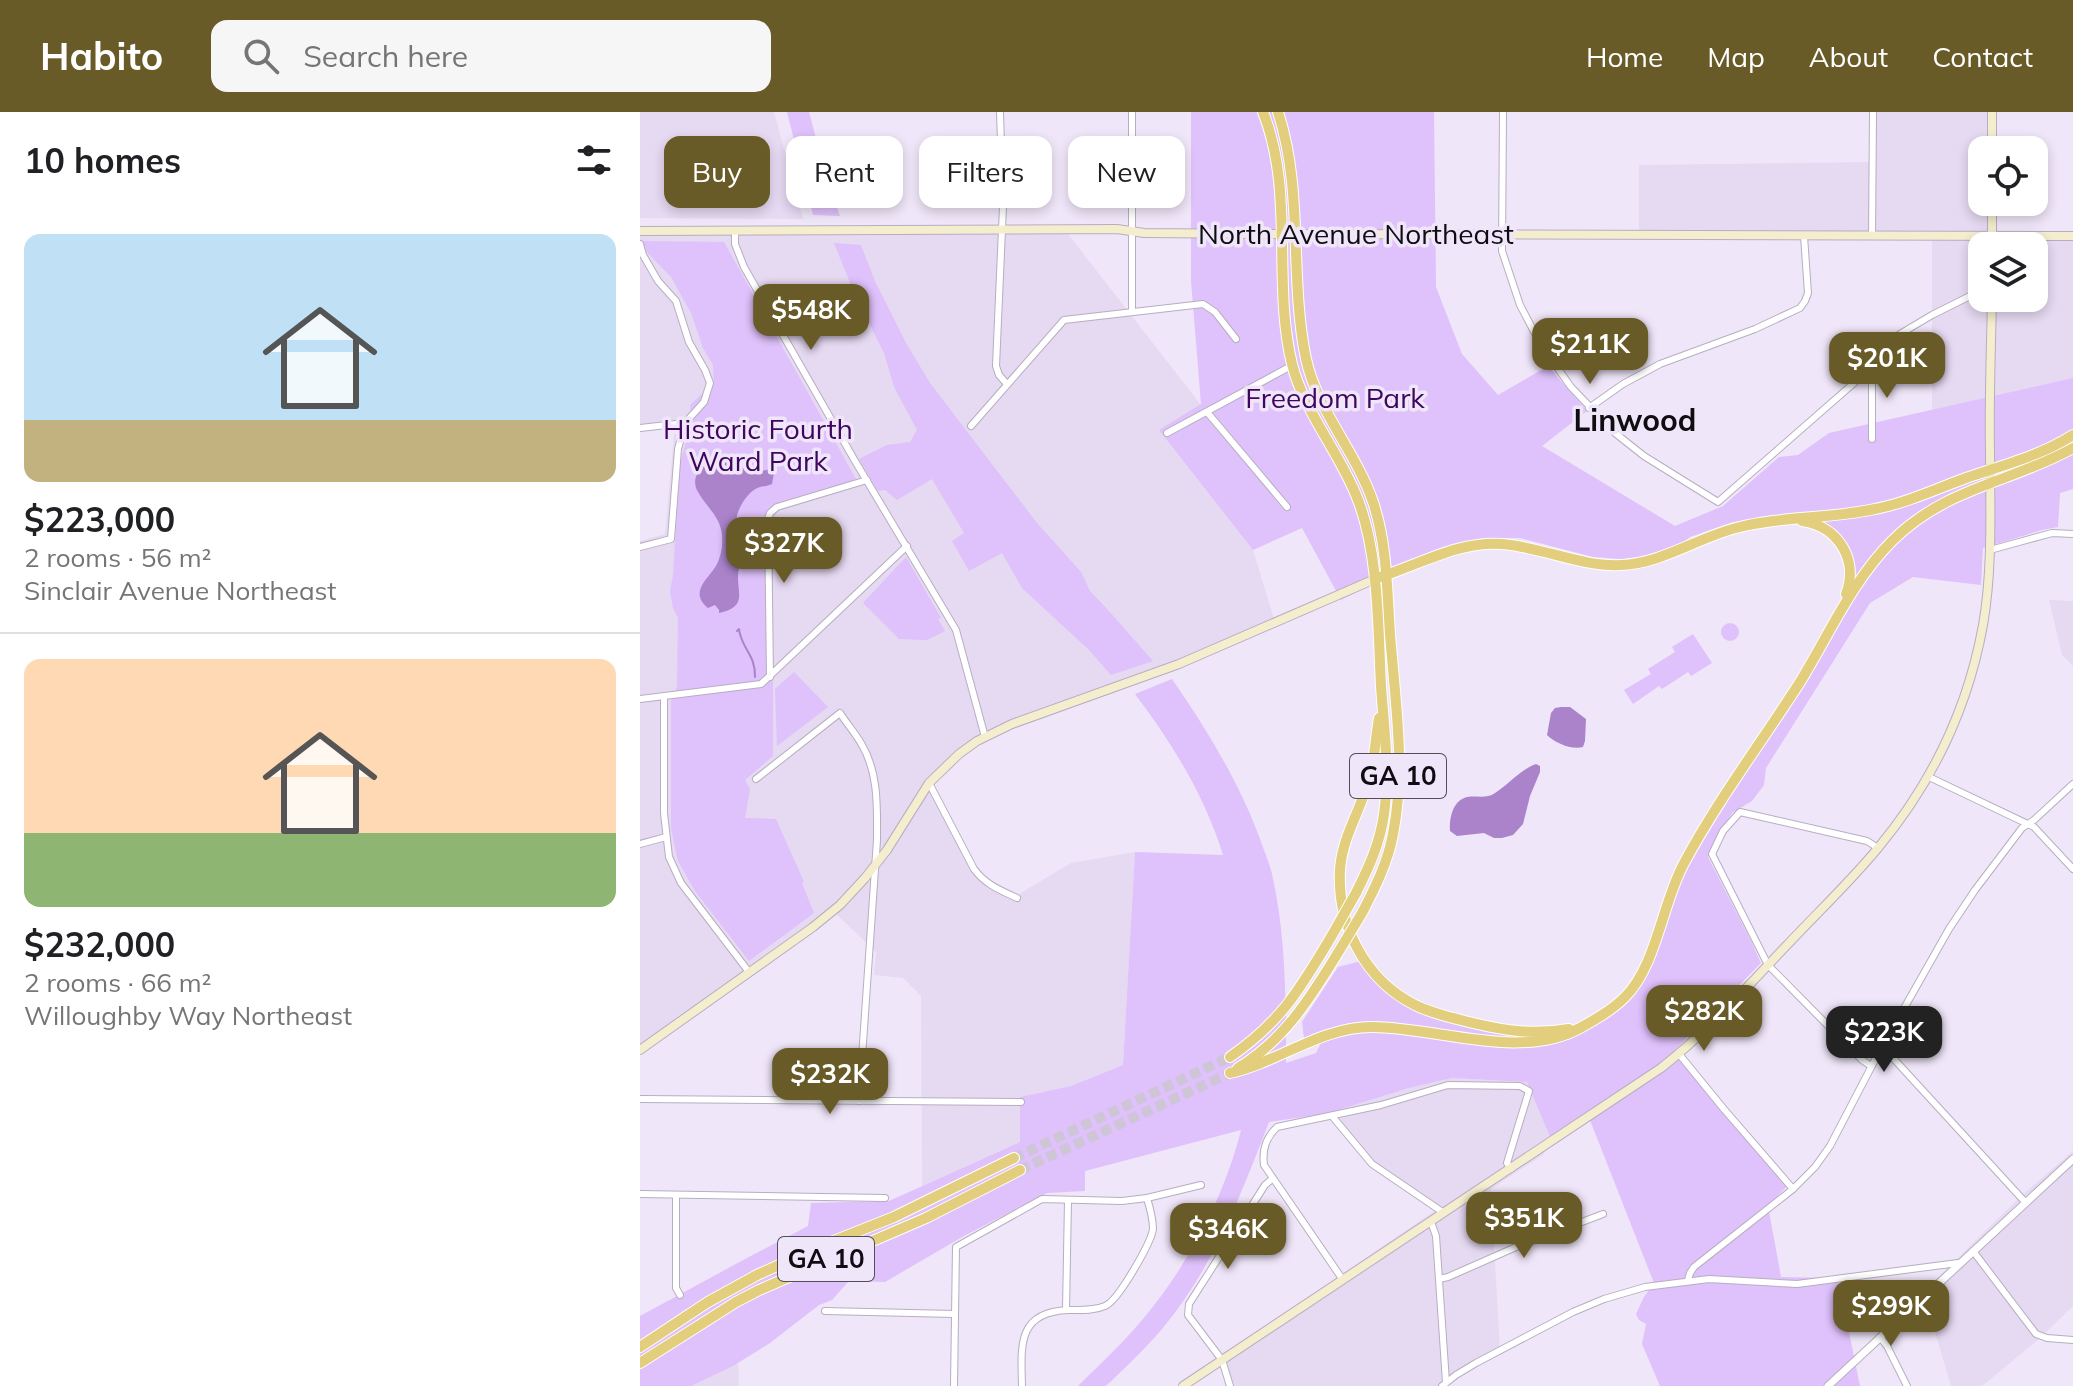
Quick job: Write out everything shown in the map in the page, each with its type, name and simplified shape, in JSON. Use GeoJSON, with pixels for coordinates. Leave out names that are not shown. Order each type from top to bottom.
{"type":"FeatureCollection","features":[{"type":"Feature","properties":{"kind":"highway","name":"GA 10"},"geometry":{"type":"LineString","coordinates":[[1230,1057],[1281,1014],[1301,987],[1356,893],[1374,859],[1384,813],[1386,766],[1375,579],[1366,525],[1356,494],[1308,403],[1293,365],[1286,327],[1280,188],[1263,112]]}},
{"type":"Feature","properties":{"kind":"highway","name":"GA 10"},"geometry":{"type":"LineString","coordinates":[[1278,112],[1289,153],[1297,234],[1300,315],[1308,366],[1326,408],[1367,484],[1378,518],[1387,575],[1397,707],[1398,794],[1393,836],[1376,886],[1362,913],[1303,1008],[1279,1036],[1230,1073],[1337,1032],[1376,1027],[1525,1042],[1557,1038],[1590,1022]]}},
{"type":"Feature","properties":{"kind":"highway"},"geometry":{"type":"LineString","coordinates":[[1375,579],[1449,551],[1474,545],[1502,544],[1604,564],[1640,562],[1679,551],[1737,528],[1875,509],[1915,498],[2038,453],[2073,435]]}},
{"type":"Feature","properties":{"kind":"highway"},"geometry":{"type":"LineString","coordinates":[[1382,696],[1371,772],[1347,836],[1340,871],[1342,907],[1361,957],[1378,978],[1395,992],[1441,1015],[1518,1032],[1558,1031],[1590,1022],[1625,998],[1643,971],[1682,867],[1721,801],[1808,670],[1869,566],[1902,531],[1950,499],[2073,448]]}},
{"type":"Feature","properties":{"kind":"highway"},"geometry":{"type":"LineString","coordinates":[[1769,522],[1800,521],[1817,525],[1830,531],[1842,545],[1849,561],[1850,579],[1836,618]]}},
{"type":"Feature","properties":{"kind":"highway","name":"GA 10"},"geometry":{"type":"LineString","coordinates":[[640,1347],[708,1302],[757,1275],[894,1217],[1014,1158]]}},
{"type":"Feature","properties":{"kind":"highway","name":"GA 10"},"geometry":{"type":"LineString","coordinates":[[640,1363],[759,1290],[926,1218],[1020,1170]]}},
{"type":"Feature","properties":{"kind":"main road"},"geometry":{"type":"LineString","coordinates":[[1992,112],[1992,136]]}},
{"type":"Feature","properties":{"kind":"main road","name":"North Avenue Northeast"},"geometry":{"type":"LineString","coordinates":[[640,231],[1117,229],[1282,234],[1872,236],[1968,240]]}},
{"type":"Feature","properties":{"kind":"main road","name":"North Avenue Northeast"},"geometry":{"type":"LineString","coordinates":[[2048,238],[2073,236]]}},
{"type":"Feature","properties":{"kind":"main road"},"geometry":{"type":"LineString","coordinates":[[1183,1386],[1641,1083],[1679,1054],[1768,965],[1878,848],[1901,819],[1944,748],[1972,676],[1985,611],[1990,550],[1992,312]]}},
{"type":"Feature","properties":{"kind":"main road"},"geometry":{"type":"LineString","coordinates":[[640,1050],[840,905],[887,850],[929,783],[959,754],[985,737],[1012,724],[1179,664],[1375,579]]}},
{"type":"Feature","properties":{"kind":"street"},"geometry":{"type":"LineString","coordinates":[[1000,112],[1002,229],[996,366],[1007,384]]}},
{"type":"Feature","properties":{"kind":"street"},"geometry":{"type":"LineString","coordinates":[[1132,112],[1132,311]]}},
{"type":"Feature","properties":{"kind":"street"},"geometry":{"type":"LineString","coordinates":[[1503,112],[1502,251],[1526,318],[1555,366],[1589,408],[1615,433],[1644,456],[1718,502],[1854,383],[1887,344],[1904,331],[1968,297]]}},
{"type":"Feature","properties":{"kind":"street"},"geometry":{"type":"LineString","coordinates":[[1872,236],[1873,112]]}},
{"type":"Feature","properties":{"kind":"street"},"geometry":{"type":"LineString","coordinates":[[735,230],[735,244],[744,267],[956,630],[985,737]]}},
{"type":"Feature","properties":{"kind":"street"},"geometry":{"type":"LineString","coordinates":[[1589,408],[1623,384],[1660,364],[1755,329],[1800,308],[1808,293],[1804,236]]}},
{"type":"Feature","properties":{"kind":"street"},"geometry":{"type":"LineString","coordinates":[[640,244],[658,281],[676,301],[689,342],[710,383],[704,402],[685,423],[676,457],[671,539],[640,547]]}},
{"type":"Feature","properties":{"kind":"street"},"geometry":{"type":"LineString","coordinates":[[971,426],[1064,320],[1203,304],[1215,312],[1236,339]]}},
{"type":"Feature","properties":{"kind":"street"},"geometry":{"type":"LineString","coordinates":[[1872,361],[1872,439]]}},
{"type":"Feature","properties":{"kind":"street"},"geometry":{"type":"LineString","coordinates":[[1167,433],[1293,365]]}},
{"type":"Feature","properties":{"kind":"street"},"geometry":{"type":"LineString","coordinates":[[1207,412],[1287,507]]}},
{"type":"Feature","properties":{"kind":"street"},"geometry":{"type":"LineString","coordinates":[[640,428],[685,423]]}},
{"type":"Feature","properties":{"kind":"street"},"geometry":{"type":"LineString","coordinates":[[770,677],[770,513],[777,507],[867,480]]}},
{"type":"Feature","properties":{"kind":"street"},"geometry":{"type":"LineString","coordinates":[[1990,550],[2052,533],[2073,534]]}},
{"type":"Feature","properties":{"kind":"street"},"geometry":{"type":"LineString","coordinates":[[640,699],[758,686],[907,546]]}},
{"type":"Feature","properties":{"kind":"street"},"geometry":{"type":"LineString","coordinates":[[664,696],[669,857],[681,883],[749,972]]}},
{"type":"Feature","properties":{"kind":"street"},"geometry":{"type":"LineString","coordinates":[[756,779],[840,713],[864,749],[873,775],[877,801],[876,864],[859,1101]]}},
{"type":"Feature","properties":{"kind":"street"},"geometry":{"type":"LineString","coordinates":[[1929,777],[2034,827],[2073,869]]}},
{"type":"Feature","properties":{"kind":"street"},"geometry":{"type":"LineString","coordinates":[[929,783],[974,869],[993,888],[1017,898]]}},
{"type":"Feature","properties":{"kind":"street"},"geometry":{"type":"LineString","coordinates":[[1688,1280],[1694,1267],[1793,1189],[1815,1167],[1830,1146],[1882,1046],[1961,909],[2022,828],[2073,784]]}},
{"type":"Feature","properties":{"kind":"street"},"geometry":{"type":"LineString","coordinates":[[1871,1066],[1768,965],[1712,854],[1723,831],[1740,812],[1867,841],[1878,848]]}},
{"type":"Feature","properties":{"kind":"street"},"geometry":{"type":"LineString","coordinates":[[640,844],[666,837]]}},
{"type":"Feature","properties":{"kind":"street"},"geometry":{"type":"LineString","coordinates":[[1882,1046],[2026,1203]]}},
{"type":"Feature","properties":{"kind":"street"},"geometry":{"type":"LineString","coordinates":[[1679,1054],[1793,1189]]}},
{"type":"Feature","properties":{"kind":"street"},"geometry":{"type":"LineString","coordinates":[[1343,1280],[1264,1165],[1262,1153],[1269,1135],[1281,1125],[1381,1105],[1448,1085],[1520,1086],[1529,1091],[1507,1163],[1511,1169]]}},
{"type":"Feature","properties":{"kind":"street"},"geometry":{"type":"LineString","coordinates":[[640,1099],[1021,1102]]}},
{"type":"Feature","properties":{"kind":"street"},"geometry":{"type":"LineString","coordinates":[[1332,1116],[1372,1164],[1444,1213]]}},
{"type":"Feature","properties":{"kind":"street"},"geometry":{"type":"LineString","coordinates":[[1828,1386],[2073,1159]]}},
{"type":"Feature","properties":{"kind":"street"},"geometry":{"type":"LineString","coordinates":[[1230,1386],[1222,1360],[1188,1315],[1189,1304],[1265,1185],[1272,1179]]}},
{"type":"Feature","properties":{"kind":"street"},"geometry":{"type":"LineString","coordinates":[[954,1386],[956,1247],[1042,1199],[1122,1201],[1201,1185]]}},
{"type":"Feature","properties":{"kind":"street"},"geometry":{"type":"LineString","coordinates":[[640,1194],[885,1198]]}},
{"type":"Feature","properties":{"kind":"street"},"geometry":{"type":"LineString","coordinates":[[676,1195],[676,1288],[680,1295]]}},
{"type":"Feature","properties":{"kind":"street"},"geometry":{"type":"LineString","coordinates":[[1022,1386],[1021,1344],[1031,1323],[1051,1311],[1093,1310],[1108,1305],[1122,1291],[1152,1235],[1152,1214],[1147,1198]]}},
{"type":"Feature","properties":{"kind":"street"},"geometry":{"type":"LineString","coordinates":[[1066,1310],[1068,1200]]}},
{"type":"Feature","properties":{"kind":"street"},"geometry":{"type":"LineString","coordinates":[[1439,1279],[1603,1214]]}},
{"type":"Feature","properties":{"kind":"street"},"geometry":{"type":"LineString","coordinates":[[1431,1222],[1436,1236],[1444,1384],[1486,1358],[1583,1308],[1625,1292],[1709,1279],[1797,1284],[1958,1263]]}},
{"type":"Feature","properties":{"kind":"street"},"geometry":{"type":"LineString","coordinates":[[1973,1251],[2036,1334],[2073,1340]]}},
{"type":"Feature","properties":{"kind":"street"},"geometry":{"type":"LineString","coordinates":[[825,1311],[955,1314]]}},
{"type":"Feature","properties":{"kind":"street"},"geometry":{"type":"LineString","coordinates":[[1880,1337],[1907,1386]]}},
{"type":"Feature","properties":{"kind":"shaded area"},"geometry":{"type":"Polygon","coordinates":[[[640,112],[774,112],[786,156],[786,208],[800,208],[803,219],[640,218],[640,112]]]}},
{"type":"Feature","properties":{"kind":"shaded area"},"geometry":{"type":"Polygon","coordinates":[[[1872,112],[1994,112],[1995,136],[1968,136],[1968,216],[1995,216],[1996,232],[1968,232],[1968,312],[2048,312],[2048,236],[2073,236],[2073,378],[1932,410],[1932,239],[1639,235],[1639,165],[1872,162],[1872,112]]]}},
{"type":"Feature","properties":{"kind":"shaded area"},"geometry":{"type":"Polygon","coordinates":[[[1065,230],[1201,405],[1159,430],[1253,550],[1275,622],[985,738],[930,783],[982,881],[1014,897],[1071,863],[1135,852],[1123,1065],[1071,1086],[1020,1097],[1020,1142],[922,1186],[921,996],[903,978],[874,975],[876,952],[831,909],[640,1054],[640,541],[665,534],[675,425],[640,429],[640,231],[1065,230]]]}},
{"type":"Feature","properties":{"kind":"shaded area"},"geometry":{"type":"Polygon","coordinates":[[[717,459],[748,470],[769,469],[774,473],[772,484],[752,491],[738,512],[737,522],[746,542],[739,568],[739,596],[735,606],[719,613],[715,605],[708,608],[700,597],[700,591],[719,559],[722,535],[719,523],[698,492],[695,481],[702,467],[717,459]]]}},
{"type":"Feature","properties":{"kind":"shaded area"},"geometry":{"type":"Polygon","coordinates":[[[2049,600],[2073,601],[2073,666],[2062,655],[2049,600]]]}},
{"type":"Feature","properties":{"kind":"shaded area"},"geometry":{"type":"Polygon","coordinates":[[[1570,707],[1586,719],[1583,747],[1564,745],[1547,735],[1551,713],[1555,708],[1570,707]]]}},
{"type":"Feature","properties":{"kind":"shaded area"},"geometry":{"type":"Polygon","coordinates":[[[1536,764],[1540,766],[1540,772],[1523,824],[1513,835],[1502,838],[1484,833],[1457,836],[1450,831],[1452,812],[1460,800],[1491,795],[1536,764]]]}},
{"type":"Feature","properties":{"kind":"shaded area"},"geometry":{"type":"Polygon","coordinates":[[[1452,1078],[1528,1082],[1551,1139],[1543,1155],[1491,1189],[1500,1352],[1437,1386],[1227,1386],[1219,1358],[1436,1210],[1368,1163],[1325,1114],[1452,1078]]]}},
{"type":"Feature","properties":{"kind":"shaded area"},"geometry":{"type":"Polygon","coordinates":[[[2073,1151],[2073,1306],[2038,1340],[1982,1386],[1951,1386],[1923,1292],[2021,1196],[2073,1151]]]}},
{"type":"Feature","properties":{"kind":"shaded area"},"geometry":{"type":"Polygon","coordinates":[[[738,1358],[739,1386],[690,1386],[738,1358]]]}},
{"type":"Feature","properties":{"kind":"green space"},"geometry":{"type":"Polygon","coordinates":[[[787,112],[809,112],[815,136],[793,136],[787,112]]]}},
{"type":"Feature","properties":{"kind":"green space","name":"Freedom Park"},"geometry":{"type":"Polygon","coordinates":[[[1191,112],[1434,112],[1436,287],[1462,354],[1498,395],[1548,366],[1587,411],[1542,446],[1675,526],[1723,506],[1779,457],[1798,455],[1829,433],[2073,378],[2073,489],[2060,493],[2058,527],[1983,548],[1981,585],[1913,577],[1870,603],[1766,768],[1764,785],[1752,801],[1732,813],[1708,857],[1761,963],[1675,1050],[1788,1185],[1768,1206],[1781,1277],[1838,1278],[1860,1386],[1660,1386],[1642,1344],[1646,1324],[1636,1314],[1654,1283],[1588,1115],[1551,1139],[1527,1082],[1452,1078],[1325,1114],[1269,1122],[1224,1230],[1196,1281],[1162,1329],[1106,1386],[1078,1386],[1135,1328],[1175,1276],[1202,1230],[1225,1181],[1241,1130],[1085,1171],[1085,1191],[1047,1193],[885,1282],[849,1281],[832,1300],[819,1305],[770,1343],[733,1366],[691,1386],[640,1386],[640,1316],[808,1226],[811,1203],[889,1201],[1020,1142],[1020,1097],[1071,1086],[1123,1065],[1135,852],[1223,855],[1207,812],[1186,771],[1135,694],[1172,679],[1221,756],[1252,818],[1271,870],[1277,897],[1283,944],[1286,1063],[1316,1053],[1322,1041],[1370,1031],[1534,1045],[1571,1039],[1618,1009],[1642,983],[1670,902],[1696,849],[1837,624],[1853,560],[1847,545],[1806,513],[1733,522],[1632,560],[1593,557],[1520,538],[1484,538],[1443,547],[1341,600],[1302,528],[1253,550],[1159,430],[1201,404],[1191,281],[1191,112]]]}},
{"type":"Feature","properties":{"kind":"green space"},"geometry":{"type":"Polygon","coordinates":[[[811,208],[837,208],[840,216],[813,215],[811,208]]]}},
{"type":"Feature","properties":{"kind":"green space","name":"Historic Fourth Ward Park"},"geometry":{"type":"Polygon","coordinates":[[[640,241],[724,242],[856,479],[778,511],[773,518],[773,756],[745,780],[750,789],[745,818],[776,819],[814,913],[749,961],[695,891],[678,861],[671,828],[671,701],[677,687],[678,618],[670,591],[680,463],[692,422],[690,405],[714,383],[713,365],[703,348],[691,313],[671,277],[640,245],[640,241]]]}},
{"type":"Feature","properties":{"kind":"green space"},"geometry":{"type":"Polygon","coordinates":[[[834,243],[861,245],[906,343],[930,383],[1037,523],[1081,572],[1090,591],[1153,661],[1111,675],[1089,650],[1022,588],[1002,553],[969,571],[952,541],[964,533],[932,479],[897,500],[885,490],[878,491],[859,459],[887,445],[910,442],[917,430],[894,387],[884,353],[855,295],[834,243]]]}},
{"type":"Feature","properties":{"kind":"green space"},"geometry":{"type":"Polygon","coordinates":[[[906,557],[941,618],[938,619],[945,631],[927,640],[899,639],[863,603],[906,557]]]}},
{"type":"Feature","properties":{"kind":"green space"},"geometry":{"type":"Polygon","coordinates":[[[1726,623],[1734,623],[1739,632],[1737,639],[1726,641],[1721,636],[1721,628],[1726,623]]]}},
{"type":"Feature","properties":{"kind":"green space"},"geometry":{"type":"Polygon","coordinates":[[[1693,634],[1712,663],[1691,676],[1688,672],[1662,689],[1659,686],[1633,704],[1624,690],[1651,674],[1648,669],[1675,652],[1672,647],[1693,634]]]}},
{"type":"Feature","properties":{"kind":"green space"},"geometry":{"type":"Polygon","coordinates":[[[794,672],[828,707],[777,746],[775,689],[794,672]]]}},
{"type":"Feature","properties":{"kind":"green space"},"geometry":{"type":"Polygon","coordinates":[[[1361,961],[1426,1012],[1549,1034],[1521,1040],[1377,1024],[1304,1039],[1302,1022],[1338,967],[1361,961]]]}},
{"type":"Feature","properties":{"kind":"waterway"},"geometry":{"type":"LineString","coordinates":[[737,631],[739,629],[753,663],[755,677]]}},
{"type":"Feature","properties":{"kind":"tunnel"},"geometry":{"type":"LineString","coordinates":[[1014,1158],[1230,1057]]}},
{"type":"Feature","properties":{"kind":"tunnel"},"geometry":{"type":"LineString","coordinates":[[1020,1170],[1230,1073]]}},
{"type":"Feature","properties":{"kind":"district","name":"Linwood"},"geometry":{"type":"Point","coordinates":[1635,421]}}]}
